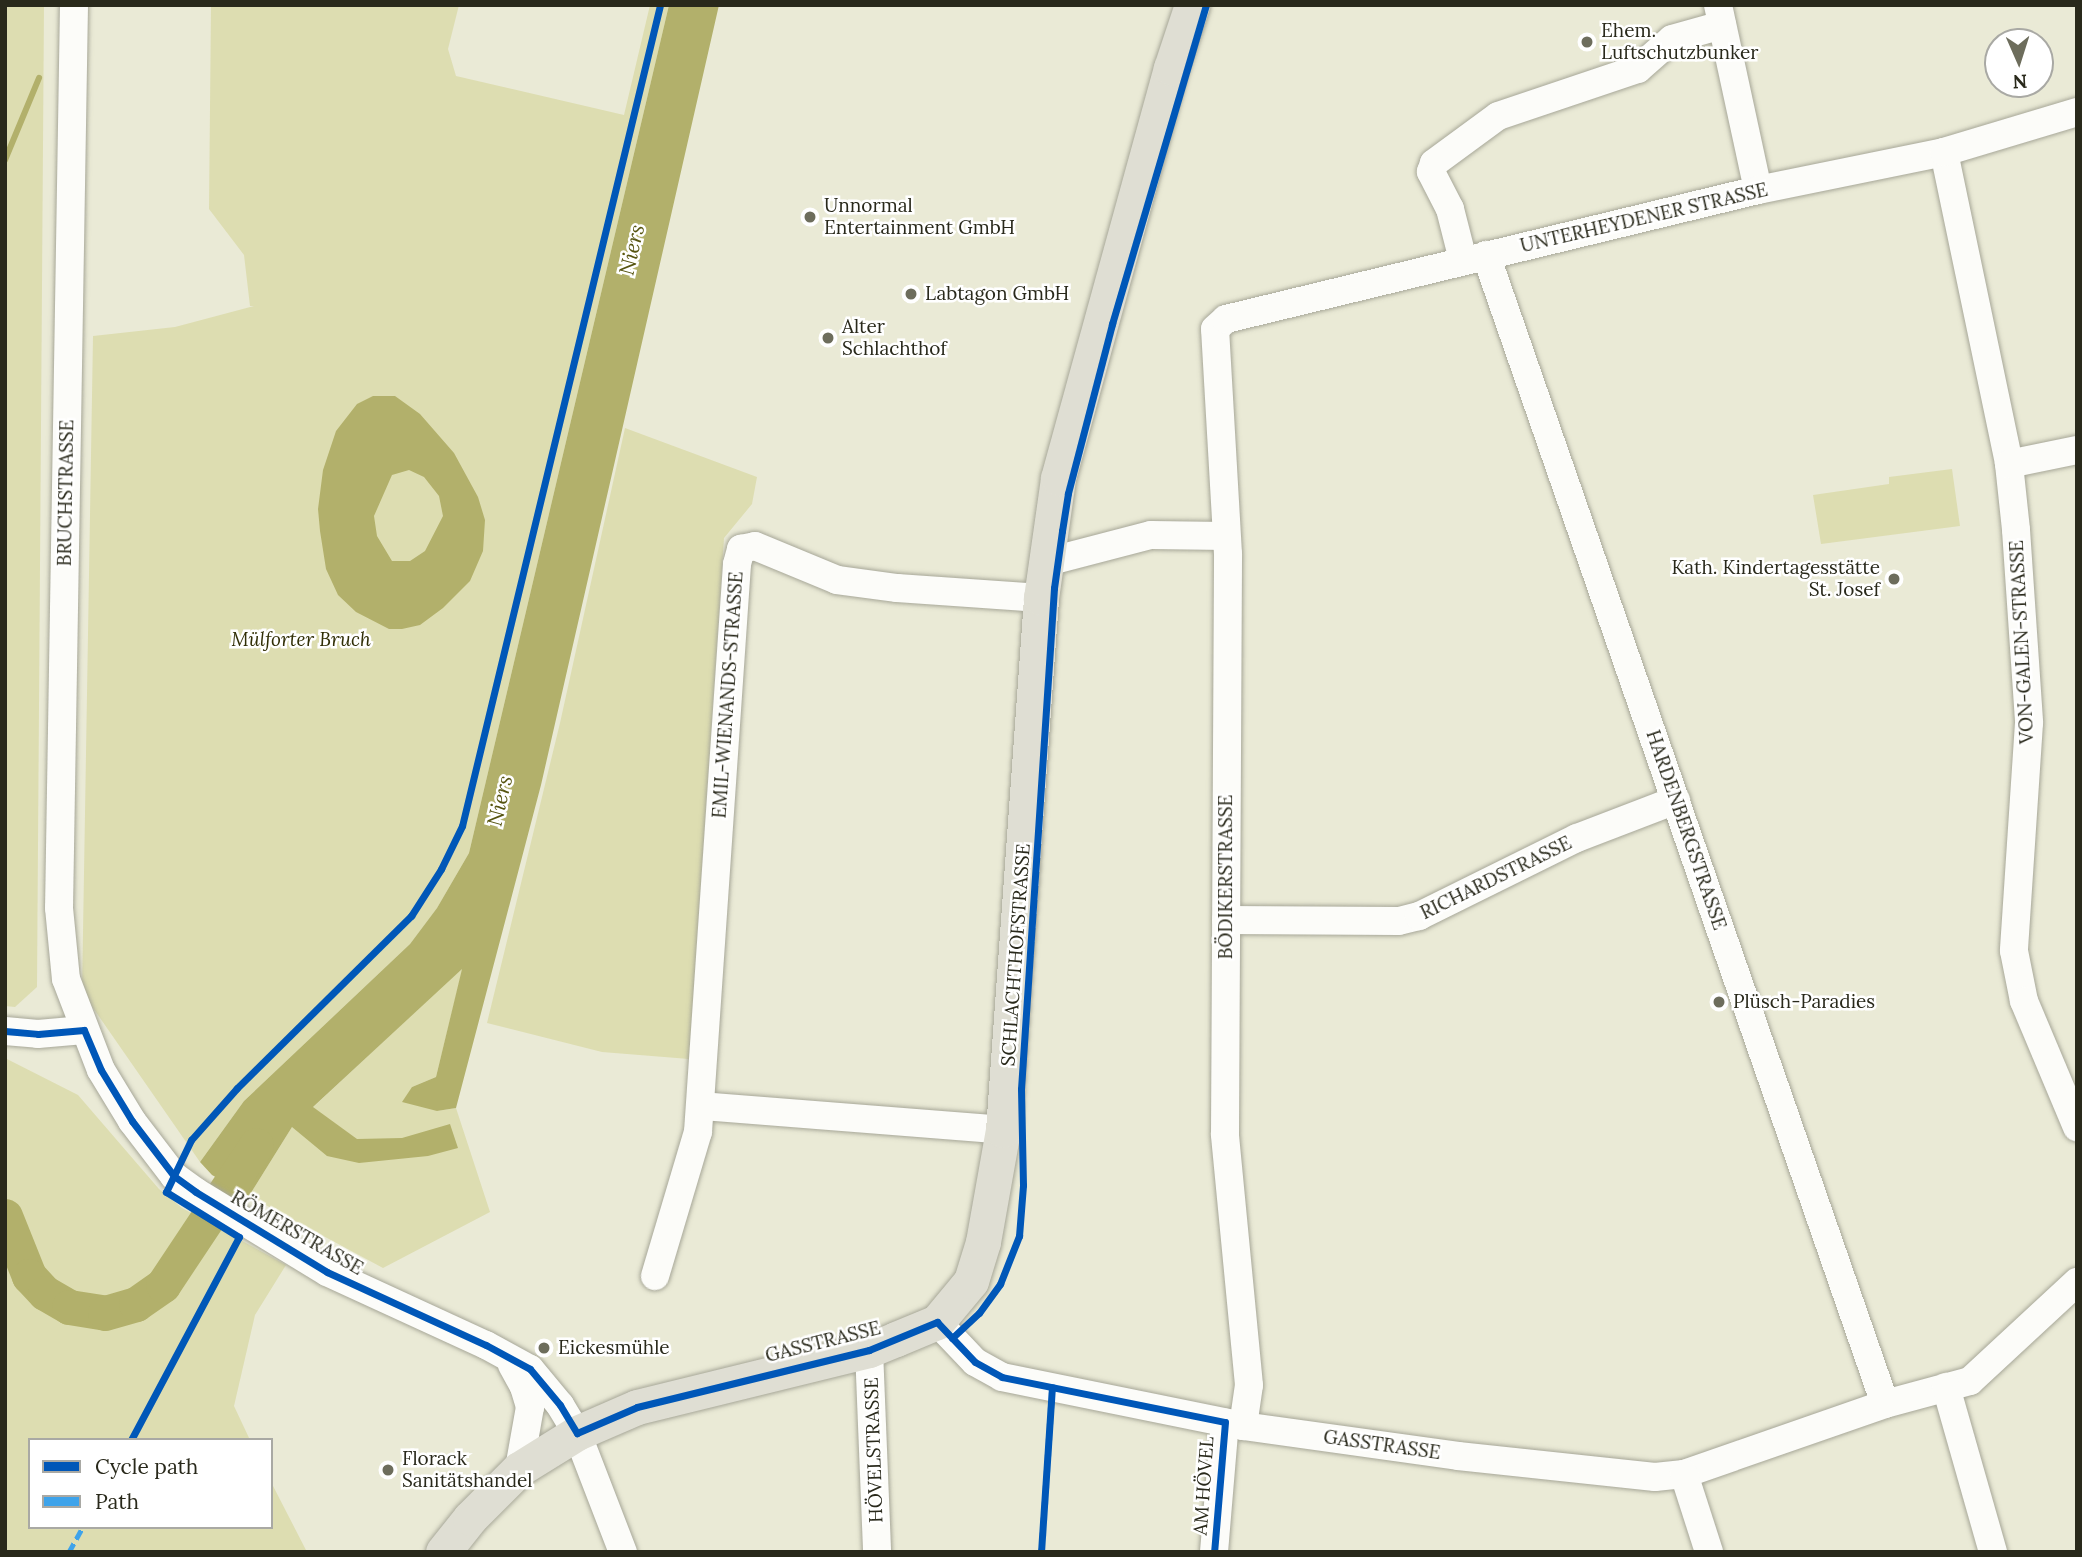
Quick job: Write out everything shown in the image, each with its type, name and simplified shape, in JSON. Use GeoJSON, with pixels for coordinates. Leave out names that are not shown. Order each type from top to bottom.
{"type":"FeatureCollection","features":[{"type":"Feature","properties":{"kind":"main road","name":"SCHLACHTHOFSTRASSE"},"geometry":{"type":"LineString","coordinates":[[937,1322],[971,1281],[983,1242],[1003,1130],[1041,598],[1058,478],[1171,68],[1192,5]]}},
{"type":"Feature","properties":{"kind":"main road","name":"GASSTRASSE"},"geometry":{"type":"LineString","coordinates":[[443,1552],[470,1518],[519,1469],[577,1433],[637,1407],[869,1350],[937,1322]]}},
{"type":"Feature","properties":{"kind":"street","name":"BRUCHSTRASSE"},"geometry":{"type":"LineString","coordinates":[[66,979],[59,908],[74,5]]}},
{"type":"Feature","properties":{"kind":"street"},"geometry":{"type":"LineString","coordinates":[[1720,15],[1758,190]]}},
{"type":"Feature","properties":{"kind":"street","name":"HARDENBERGSTRASSE"},"geometry":{"type":"LineString","coordinates":[[1720,15],[1672,39],[1638,69],[1498,116],[1434,163],[1431,172],[1474,258],[1676,800],[1885,1404]]}},
{"type":"Feature","properties":{"kind":"street","name":"UNTERHEYDENER STRASSE"},"geometry":{"type":"LineString","coordinates":[[1214,328],[1226,319],[1474,258],[1758,190],[1944,152],[2077,111]]}},
{"type":"Feature","properties":{"kind":"street","name":"VON-GALEN-STRASSE"},"geometry":{"type":"LineString","coordinates":[[1944,152],[2009,464],[2029,723],[2014,951],[2024,1001],[2077,1127]]}},
{"type":"Feature","properties":{"kind":"street","name":"BÖDIKERSTRASSE"},"geometry":{"type":"LineString","coordinates":[[1214,328],[1226,536],[1224,1134],[1249,1385],[1234,1424]]}},
{"type":"Feature","properties":{"kind":"street"},"geometry":{"type":"LineString","coordinates":[[2009,464],[2077,450]]}},
{"type":"Feature","properties":{"kind":"street"},"geometry":{"type":"LineString","coordinates":[[1046,562],[1151,535],[1226,536]]}},
{"type":"Feature","properties":{"kind":"street","name":"EMIL-WIENANDS-STRASSE"},"geometry":{"type":"LineString","coordinates":[[655,1276],[698,1132],[737,564],[741,549],[755,546],[838,580],[897,588],[1041,598]]}},
{"type":"Feature","properties":{"kind":"street","name":"RICHARDSTRASSE"},"geometry":{"type":"LineString","coordinates":[[1226,920],[1399,921],[1419,916],[1577,838],[1676,800]]}},
{"type":"Feature","properties":{"kind":"street","name":"RÖMERSTRASSE"},"geometry":{"type":"LineString","coordinates":[[66,979],[101,1070],[132,1121],[174,1176],[327,1272],[530,1369],[577,1433],[622,1552]]}},
{"type":"Feature","properties":{"kind":"street"},"geometry":{"type":"LineString","coordinates":[[5,1031],[38,1034],[84,1030]]}},
{"type":"Feature","properties":{"kind":"street"},"geometry":{"type":"LineString","coordinates":[[701,1106],[1003,1130]]}},
{"type":"Feature","properties":{"kind":"street","name":"GASSTRASSE"},"geometry":{"type":"LineString","coordinates":[[937,1322],[975,1362],[1002,1377],[1234,1424],[1471,1457],[1655,1477],[1684,1474],[1885,1404],[1970,1381],[2077,1282]]}},
{"type":"Feature","properties":{"kind":"street","name":"HÖVELSTRASSE"},"geometry":{"type":"LineString","coordinates":[[869,1350],[877,1552]]}},
{"type":"Feature","properties":{"kind":"street"},"geometry":{"type":"LineString","coordinates":[[507,1356],[524,1387],[530,1407],[519,1469]]}},
{"type":"Feature","properties":{"kind":"street"},"geometry":{"type":"LineString","coordinates":[[1946,1387],[1993,1552]]}},
{"type":"Feature","properties":{"kind":"street","name":"AM HÖVEL"},"geometry":{"type":"LineString","coordinates":[[1214,1552],[1234,1424]]}},
{"type":"Feature","properties":{"kind":"street"},"geometry":{"type":"LineString","coordinates":[[1684,1474],[1709,1552]]}},
{"type":"Feature","properties":{"kind":"green space"},"geometry":{"type":"Polygon","coordinates":[[[5,5],[44,5],[37,987],[15,1007],[5,1006],[5,5]]]}},
{"type":"Feature","properties":{"kind":"green space","name":"Mülforter Bruch"},"geometry":{"type":"Polygon","coordinates":[[[211,5],[459,5],[448,49],[456,76],[624,115],[650,5],[669,5],[469,853],[437,908],[410,944],[244,1101],[200,1162],[82,992],[93,336],[175,327],[254,306],[250,306],[244,255],[209,209],[211,5]]]}},
{"type":"Feature","properties":{"kind":"green space"},"geometry":{"type":"Polygon","coordinates":[[[625,428],[757,477],[752,504],[724,538],[689,1059],[602,1052],[487,1023],[560,723],[625,428]]]}},
{"type":"Feature","properties":{"kind":"green space"},"geometry":{"type":"Polygon","coordinates":[[[1952,469],[1960,526],[1821,544],[1813,495],[1889,484],[1889,477],[1952,469]]]}},
{"type":"Feature","properties":{"kind":"green space"},"geometry":{"type":"Polygon","coordinates":[[[463,967],[436,1077],[412,1087],[437,1111],[456,1108],[490,1212],[383,1268],[249,1196],[292,1127],[463,967]]]}},
{"type":"Feature","properties":{"kind":"green space"},"geometry":{"type":"Polygon","coordinates":[[[5,1058],[78,1095],[159,1189],[182,1208],[286,1265],[255,1315],[234,1406],[249,1438],[28,1438],[28,1529],[273,1529],[273,1486],[307,1552],[5,1552],[5,1058]]]}},
{"type":"Feature","properties":{"kind":"water"},"geometry":{"type":"Polygon","coordinates":[[[669,5],[719,5],[541,785],[456,1108],[437,1111],[402,1102],[412,1087],[436,1077],[462,969],[313,1107],[357,1139],[402,1138],[450,1124],[458,1148],[428,1156],[359,1163],[327,1156],[292,1127],[249,1196],[212,1175],[200,1162],[244,1101],[410,944],[437,908],[469,853],[669,5]]]}},
{"type":"Feature","properties":{"kind":"water"},"geometry":{"type":"Polygon","coordinates":[[[373,396],[395,396],[420,414],[454,453],[478,497],[485,520],[483,551],[470,581],[443,608],[420,625],[389,629],[356,612],[338,595],[326,569],[318,509],[323,470],[336,431],[357,404],[373,396]],[[409,470],[392,475],[374,516],[377,536],[392,561],[410,561],[425,551],[443,516],[439,496],[424,477],[409,470]]]}},
{"type":"Feature","properties":{"kind":"waterway"},"geometry":{"type":"LineString","coordinates":[[5,160],[39,78]]}},
{"type":"Feature","properties":{"kind":"waterway","name":"Niers"},"geometry":{"type":"LineString","coordinates":[[5,1216],[29,1276],[45,1293],[69,1307],[105,1313],[136,1304],[163,1285],[256,1145]]}},
{"type":"Feature","properties":{"kind":"marked path"},"geometry":{"type":"LineString","coordinates":[[69,1552],[82,1529]]}},
{"type":"Feature","properties":{"kind":"cycle path"},"geometry":{"type":"LineString","coordinates":[[132,1438],[239,1237],[166,1192],[191,1140],[237,1088],[411,916],[441,869],[462,826],[660,5]]}},
{"type":"Feature","properties":{"kind":"cycle path"},"geometry":{"type":"LineString","coordinates":[[952,1338],[979,1313],[1000,1284],[1019,1236],[1023,1185],[1021,1089],[1054,588],[1062,531],[1068,493],[1112,324],[1206,5]]}},
{"type":"Feature","properties":{"kind":"cycle path"},"geometry":{"type":"LineString","coordinates":[[5,1031],[38,1034],[84,1030],[101,1070],[132,1121],[174,1176],[327,1272],[486,1345],[530,1369],[560,1405],[577,1433],[637,1407],[869,1350],[937,1322],[975,1362],[1002,1377],[1225,1422],[1214,1552]]}},
{"type":"Feature","properties":{"kind":"cycle path"},"geometry":{"type":"LineString","coordinates":[[1041,1552],[1052,1387]]}},
{"type":"Feature","properties":{"kind":"place","name":"Ehem. Luftschutzbunker"},"geometry":{"type":"Point","coordinates":[1587,42]}},
{"type":"Feature","properties":{"kind":"place","name":"Unnormal Entertainment GmbH"},"geometry":{"type":"Point","coordinates":[810,217]}},
{"type":"Feature","properties":{"kind":"place","name":"Labtagon GmbH"},"geometry":{"type":"Point","coordinates":[911,294]}},
{"type":"Feature","properties":{"kind":"place","name":"Alter Schlachthof"},"geometry":{"type":"Point","coordinates":[828,338]}},
{"type":"Feature","properties":{"kind":"place","name":"Kath. Kindertagesstätte St. Josef"},"geometry":{"type":"Point","coordinates":[1894,579]}},
{"type":"Feature","properties":{"kind":"place","name":"Plüsch-Paradies"},"geometry":{"type":"Point","coordinates":[1719,1002]}},
{"type":"Feature","properties":{"kind":"place","name":"Eickesmühle"},"geometry":{"type":"Point","coordinates":[544,1348]}},
{"type":"Feature","properties":{"kind":"place","name":"Florack Sanitätshandel"},"geometry":{"type":"Point","coordinates":[388,1470]}}]}
